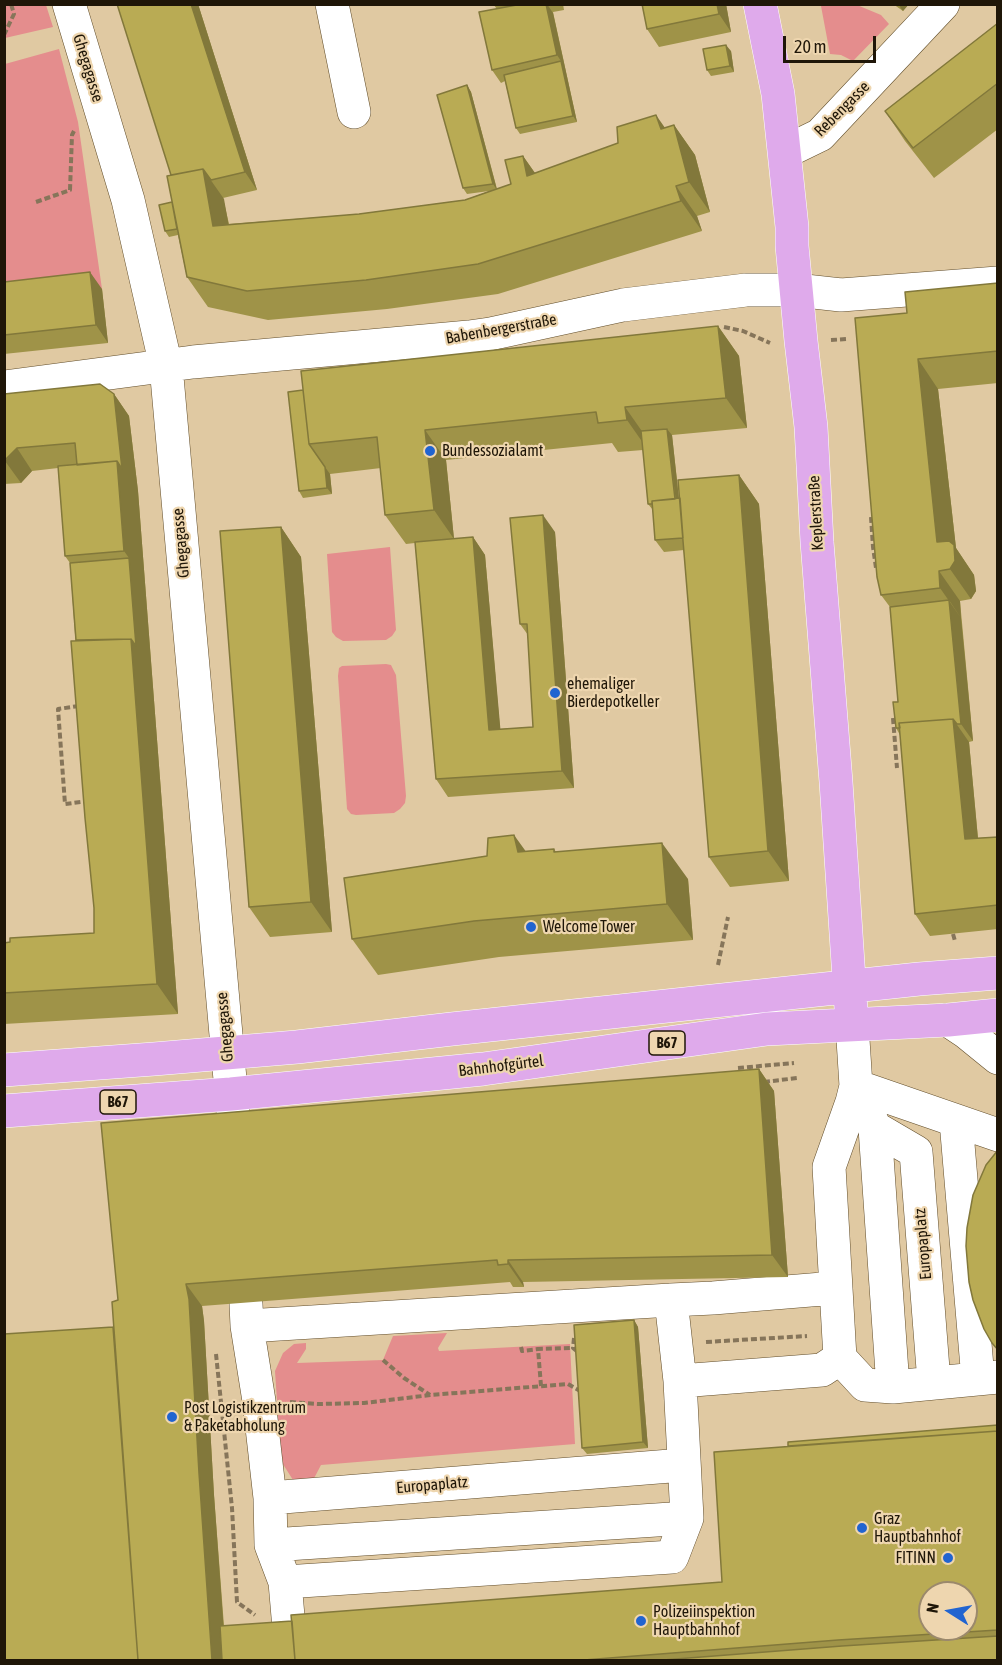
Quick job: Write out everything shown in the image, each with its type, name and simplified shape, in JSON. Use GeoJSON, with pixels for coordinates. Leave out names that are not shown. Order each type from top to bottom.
{"type":"FeatureCollection","features":[{"type":"Feature","properties":{"kind":"main road","name":"Keplerstraße"},"geometry":{"type":"LineString","coordinates":[[760,4],[778,94],[785,152],[796,290],[811,427],[817,542],[852,1024]]}},
{"type":"Feature","properties":{"kind":"main road","name":"B67"},"geometry":{"type":"LineString","coordinates":[[4,1070],[297,1047],[919,979],[998,973]]}},
{"type":"Feature","properties":{"kind":"main road","name":"Bahnhofgürtel"},"geometry":{"type":"LineString","coordinates":[[4,1111],[231,1094],[483,1069],[767,1029],[948,1020],[998,1015]]}},
{"type":"Feature","properties":{"kind":"street","name":"Ghegagasse"},"geometry":{"type":"LineString","coordinates":[[69,4],[128,200],[166,366],[235,1135]]}},
{"type":"Feature","properties":{"kind":"street"},"geometry":{"type":"LineString","coordinates":[[332,4],[354,112]]}},
{"type":"Feature","properties":{"kind":"street","name":"Rebengasse"},"geometry":{"type":"LineString","coordinates":[[785,152],[820,135],[943,4]]}},
{"type":"Feature","properties":{"kind":"street","name":"Babenbergerstraße"},"geometry":{"type":"LineString","coordinates":[[4,387],[166,366],[469,337],[623,305],[746,291],[796,290],[841,295],[998,283]]}},
{"type":"Feature","properties":{"kind":"street"},"geometry":{"type":"LineString","coordinates":[[948,1020],[998,1058]]}},
{"type":"Feature","properties":{"kind":"street"},"geometry":{"type":"LineString","coordinates":[[852,1024],[856,1086],[828,1167],[826,1289],[840,1358],[865,1385],[892,1387],[988,1378],[956,1122]]}},
{"type":"Feature","properties":{"kind":"street"},"geometry":{"type":"LineString","coordinates":[[856,1086],[998,1135]]}},
{"type":"Feature","properties":{"kind":"street"},"geometry":{"type":"LineString","coordinates":[[856,1086],[875,1128],[892,1387]]}},
{"type":"Feature","properties":{"kind":"street","name":"Europaplatz"},"geometry":{"type":"LineString","coordinates":[[875,1128],[916,1152],[934,1382]]}},
{"type":"Feature","properties":{"kind":"street"},"geometry":{"type":"LineString","coordinates":[[289,1628],[285,1582],[271,1545],[270,1498],[247,1315],[671,1300],[826,1289]]}},
{"type":"Feature","properties":{"kind":"street"},"geometry":{"type":"LineString","coordinates":[[285,1582],[672,1557],[687,1518],[680,1381],[671,1300]]}},
{"type":"Feature","properties":{"kind":"street"},"geometry":{"type":"LineString","coordinates":[[680,1381],[822,1370],[840,1358]]}},
{"type":"Feature","properties":{"kind":"street","name":"Europaplatz"},"geometry":{"type":"LineString","coordinates":[[270,1498],[683,1465]]}},
{"type":"Feature","properties":{"kind":"street"},"geometry":{"type":"LineString","coordinates":[[271,1545],[687,1518]]}},
{"type":"Feature","properties":{"kind":"path"},"geometry":{"type":"LineString","coordinates":[[4,35],[14,14],[11,4]]}},
{"type":"Feature","properties":{"kind":"path"},"geometry":{"type":"LineString","coordinates":[[36,202],[70,190],[72,135],[75,129]]}},
{"type":"Feature","properties":{"kind":"path"},"geometry":{"type":"LineString","coordinates":[[743,331],[768,343]]}},
{"type":"Feature","properties":{"kind":"path"},"geometry":{"type":"LineString","coordinates":[[871,517],[876,568]]}},
{"type":"Feature","properties":{"kind":"path"},"geometry":{"type":"LineString","coordinates":[[86,706],[58,709],[65,804],[93,801]]}},
{"type":"Feature","properties":{"kind":"path"},"geometry":{"type":"LineString","coordinates":[[893,718],[897,768]]}},
{"type":"Feature","properties":{"kind":"path"},"geometry":{"type":"LineString","coordinates":[[718,965],[728,917]]}},
{"type":"Feature","properties":{"kind":"path"},"geometry":{"type":"LineString","coordinates":[[953,934],[955,940]]}},
{"type":"Feature","properties":{"kind":"path"},"geometry":{"type":"LineString","coordinates":[[762,1083],[797,1078]]}},
{"type":"Feature","properties":{"kind":"path"},"geometry":{"type":"LineString","coordinates":[[699,1343],[815,1335],[826,1289]]}},
{"type":"Feature","properties":{"kind":"path"},"geometry":{"type":"LineString","coordinates":[[581,1345],[582,1356]]}},
{"type":"Feature","properties":{"kind":"path"},"geometry":{"type":"LineString","coordinates":[[521,1347],[522,1351],[573,1348]]}},
{"type":"Feature","properties":{"kind":"path"},"geometry":{"type":"LineString","coordinates":[[538,1349],[541,1386]]}},
{"type":"Feature","properties":{"kind":"path"},"geometry":{"type":"LineString","coordinates":[[383,1360],[404,1378],[431,1395]]}},
{"type":"Feature","properties":{"kind":"path"},"geometry":{"type":"LineString","coordinates":[[287,1401],[318,1404],[363,1403],[568,1384],[584,1394],[583,1385]]}},
{"type":"Feature","properties":{"kind":"shaded area"},"geometry":{"type":"Polygon","coordinates":[[[4,5],[46,5],[53,27],[5,38],[4,5]]]}},
{"type":"Feature","properties":{"kind":"shaded area"},"geometry":{"type":"Polygon","coordinates":[[[857,5],[881,15],[889,24],[853,61],[841,55],[830,54],[821,6],[857,5]]]}},
{"type":"Feature","properties":{"kind":"shaded area"},"geometry":{"type":"Polygon","coordinates":[[[59,49],[78,122],[102,289],[5,301],[5,64],[59,49]]]}},
{"type":"Feature","properties":{"kind":"shaded area"},"geometry":{"type":"Polygon","coordinates":[[[390,547],[396,630],[386,640],[343,641],[332,632],[327,554],[390,547]]]}},
{"type":"Feature","properties":{"kind":"shaded area"},"geometry":{"type":"Polygon","coordinates":[[[391,665],[396,675],[405,803],[394,813],[351,814],[347,809],[339,668],[391,665]]]}},
{"type":"Feature","properties":{"kind":"shaded area"},"geometry":{"type":"Polygon","coordinates":[[[447,1333],[438,1348],[439,1351],[570,1344],[575,1444],[321,1465],[310,1486],[293,1480],[281,1461],[275,1371],[283,1353],[294,1344],[306,1343],[306,1349],[297,1363],[383,1360],[393,1336],[447,1333]]]}},
{"type":"Feature","properties":{"kind":"building"},"geometry":{"type":"Polygon","coordinates":[[[117,4],[191,4],[245,172],[211,180],[203,169],[171,175],[117,4]]]}},
{"type":"Feature","properties":{"kind":"building"},"geometry":{"type":"Polygon","coordinates":[[[522,4],[546,4],[557,55],[492,70],[479,12],[522,4]]]}},
{"type":"Feature","properties":{"kind":"building"},"geometry":{"type":"Polygon","coordinates":[[[642,4],[717,4],[719,14],[647,29],[642,4]]]}},
{"type":"Feature","properties":{"kind":"building"},"geometry":{"type":"Polygon","coordinates":[[[998,23],[998,83],[913,148],[885,111],[998,23]]]}},
{"type":"Feature","properties":{"kind":"building"},"geometry":{"type":"Polygon","coordinates":[[[726,45],[730,66],[707,70],[703,49],[726,45]]]}},
{"type":"Feature","properties":{"kind":"building"},"geometry":{"type":"Polygon","coordinates":[[[561,61],[573,116],[516,128],[504,75],[561,61]]]}},
{"type":"Feature","properties":{"kind":"building"},"geometry":{"type":"Polygon","coordinates":[[[467,85],[493,184],[463,188],[437,95],[467,85]]]}},
{"type":"Feature","properties":{"kind":"building"},"geometry":{"type":"Polygon","coordinates":[[[656,115],[661,129],[674,125],[689,182],[676,186],[681,201],[478,264],[366,280],[247,291],[187,277],[167,176],[203,169],[213,226],[359,214],[465,200],[511,184],[505,160],[523,156],[527,176],[618,143],[617,127],[656,115]]]}},
{"type":"Feature","properties":{"kind":"building"},"geometry":{"type":"Polygon","coordinates":[[[172,202],[177,229],[165,231],[159,205],[172,202]]]}},
{"type":"Feature","properties":{"kind":"building"},"geometry":{"type":"Polygon","coordinates":[[[90,272],[96,325],[4,335],[4,282],[90,272]]]}},
{"type":"Feature","properties":{"kind":"building"},"geometry":{"type":"Polygon","coordinates":[[[998,283],[998,351],[918,359],[937,542],[949,541],[954,545],[955,561],[950,569],[939,571],[940,588],[881,595],[877,577],[855,318],[907,313],[905,292],[998,283]]]}},
{"type":"Feature","properties":{"kind":"building"},"geometry":{"type":"Polygon","coordinates":[[[718,326],[726,398],[625,407],[627,420],[598,423],[596,412],[425,430],[434,510],[385,515],[377,437],[309,444],[301,371],[718,326]]]}},
{"type":"Feature","properties":{"kind":"building"},"geometry":{"type":"Polygon","coordinates":[[[100,384],[114,394],[122,469],[117,461],[77,465],[75,443],[17,448],[4,461],[4,394],[100,384]]]}},
{"type":"Feature","properties":{"kind":"building"},"geometry":{"type":"Polygon","coordinates":[[[303,390],[309,444],[325,467],[327,488],[299,491],[288,392],[303,390]]]}},
{"type":"Feature","properties":{"kind":"building"},"geometry":{"type":"Polygon","coordinates":[[[667,429],[675,499],[652,501],[652,504],[648,504],[641,431],[667,429]]]}},
{"type":"Feature","properties":{"kind":"building"},"geometry":{"type":"Polygon","coordinates":[[[117,461],[124,551],[65,556],[58,466],[117,461]]]}},
{"type":"Feature","properties":{"kind":"building"},"geometry":{"type":"Polygon","coordinates":[[[739,475],[768,851],[709,857],[678,480],[739,475]]]}},
{"type":"Feature","properties":{"kind":"building"},"geometry":{"type":"Polygon","coordinates":[[[680,498],[683,538],[655,540],[652,501],[680,498]]]}},
{"type":"Feature","properties":{"kind":"building"},"geometry":{"type":"Polygon","coordinates":[[[543,515],[562,771],[436,779],[415,542],[473,537],[489,730],[533,727],[527,624],[520,624],[510,518],[543,515]]]}},
{"type":"Feature","properties":{"kind":"building"},"geometry":{"type":"Polygon","coordinates":[[[281,527],[311,902],[249,907],[220,531],[281,527]]]}},
{"type":"Feature","properties":{"kind":"building"},"geometry":{"type":"Polygon","coordinates":[[[129,558],[136,646],[131,639],[76,640],[70,563],[129,558]]]}},
{"type":"Feature","properties":{"kind":"building"},"geometry":{"type":"Polygon","coordinates":[[[949,600],[961,724],[957,724],[953,719],[899,723],[900,728],[896,728],[893,702],[898,702],[890,607],[949,600]]]}},
{"type":"Feature","properties":{"kind":"building"},"geometry":{"type":"Polygon","coordinates":[[[131,639],[157,984],[4,993],[4,943],[10,942],[10,938],[94,933],[94,908],[71,641],[131,639]]]}},
{"type":"Feature","properties":{"kind":"building"},"geometry":{"type":"Polygon","coordinates":[[[953,719],[965,839],[998,837],[998,905],[915,914],[899,723],[953,719]]]}},
{"type":"Feature","properties":{"kind":"building"},"geometry":{"type":"Polygon","coordinates":[[[514,835],[518,852],[554,849],[554,852],[662,843],[667,904],[474,921],[352,939],[344,878],[487,856],[488,838],[514,835]]]}},
{"type":"Feature","properties":{"kind":"building"},"geometry":{"type":"Polygon","coordinates":[[[759,1069],[772,1255],[508,1260],[508,1264],[498,1265],[497,1260],[186,1284],[189,1299],[212,1660],[138,1660],[112,1302],[118,1300],[101,1123],[759,1069]]]}},
{"type":"Feature","properties":{"kind":"building"},"geometry":{"type":"Polygon","coordinates":[[[998,1150],[998,1350],[984,1329],[973,1300],[966,1246],[973,1195],[986,1165],[998,1150]]]}},
{"type":"Feature","properties":{"kind":"building"},"geometry":{"type":"Polygon","coordinates":[[[634,1320],[643,1442],[582,1448],[574,1325],[634,1320]]]}},
{"type":"Feature","properties":{"kind":"building"},"geometry":{"type":"Polygon","coordinates":[[[113,1327],[138,1660],[4,1660],[4,1334],[113,1327]]]}},
{"type":"Feature","properties":{"kind":"building"},"geometry":{"type":"Polygon","coordinates":[[[998,1425],[998,1431],[788,1446],[788,1442],[998,1425]]]}},
{"type":"Feature","properties":{"kind":"building","name":"Graz Hauptbahnhof"},"geometry":{"type":"Polygon","coordinates":[[[998,1431],[998,1630],[978,1631],[978,1581],[918,1581],[918,1635],[584,1660],[295,1660],[291,1615],[722,1582],[714,1452],[998,1431]]]}},
{"type":"Feature","properties":{"kind":"building"},"geometry":{"type":"Polygon","coordinates":[[[292,1621],[295,1660],[222,1660],[220,1626],[292,1621]]]}},
{"type":"Feature","properties":{"kind":"building"},"geometry":{"type":"Polygon","coordinates":[[[998,1636],[998,1660],[663,1660],[920,1641],[978,1641],[978,1637],[998,1636]]]}},
{"type":"Feature","properties":{"kind":"place","name":"Bundessozialamt"},"geometry":{"type":"Point","coordinates":[430,451]}},
{"type":"Feature","properties":{"kind":"place","name":"ehemaliger Bierdepotkeller"},"geometry":{"type":"Point","coordinates":[555,693]}},
{"type":"Feature","properties":{"kind":"place","name":"Welcome Tower"},"geometry":{"type":"Point","coordinates":[531,927]}},
{"type":"Feature","properties":{"kind":"place","name":"Post Logistikzentrum & Paketabholung"},"geometry":{"type":"Point","coordinates":[172,1417]}},
{"type":"Feature","properties":{"kind":"place","name":"Graz Hauptbahnhof"},"geometry":{"type":"Point","coordinates":[862,1528]}},
{"type":"Feature","properties":{"kind":"place","name":"FITINN"},"geometry":{"type":"Point","coordinates":[948,1558]}},
{"type":"Feature","properties":{"kind":"place","name":"Polizeiinspektion Hauptbahnhof"},"geometry":{"type":"Point","coordinates":[641,1621]}}]}
